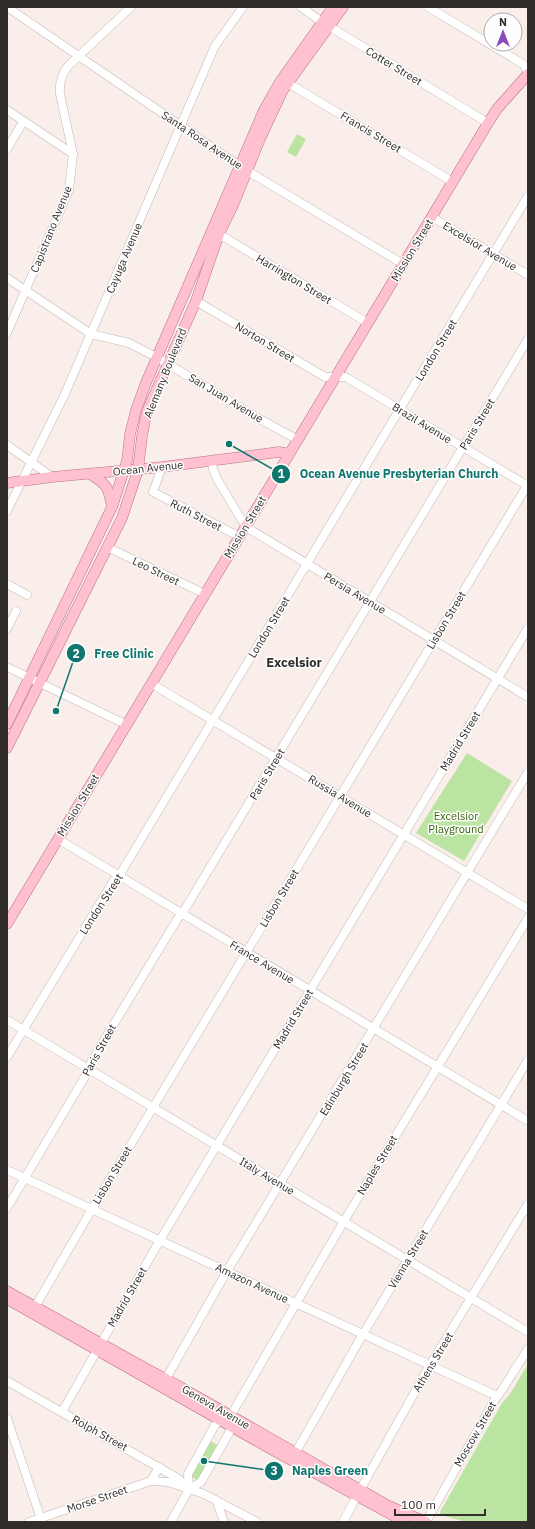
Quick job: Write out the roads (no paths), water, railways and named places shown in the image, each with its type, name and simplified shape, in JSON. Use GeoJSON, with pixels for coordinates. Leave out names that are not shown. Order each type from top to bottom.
{"type":"FeatureCollection","features":[{"type":"Feature","properties":{"kind":"main road","name":"Alemany Boulevard"},"geometry":{"type":"LineString","coordinates":[[7,724],[112,507],[127,461],[130,434],[136,410],[244,168],[279,98],[326,24],[333,7]]}},
{"type":"Feature","properties":{"kind":"main road","name":"Alemany Boulevard"},"geometry":{"type":"LineString","coordinates":[[7,748],[122,518],[138,470],[142,436],[148,411],[196,301],[219,234],[234,203],[244,168],[243,157],[271,96],[280,82],[326,24],[343,7]]}},
{"type":"Feature","properties":{"kind":"main road","name":"Mission Street"},"geometry":{"type":"LineString","coordinates":[[7,924],[488,123],[497,109],[528,73]]}},
{"type":"Feature","properties":{"kind":"main road","name":"Ocean Avenue"},"geometry":{"type":"LineString","coordinates":[[7,484],[52,477],[138,470],[279,452],[290,454]]}},
{"type":"Feature","properties":{"kind":"main road"},"geometry":{"type":"LineString","coordinates":[[90,474],[105,484],[108,488],[112,507]]}},
{"type":"Feature","properties":{"kind":"main road","name":"Geneva Avenue"},"geometry":{"type":"LineString","coordinates":[[7,1290],[34,1310],[99,1347],[164,1383],[231,1415],[293,1456],[359,1493],[405,1522]]}},
{"type":"Feature","properties":{"kind":"main road","name":"Geneva Avenue"},"geometry":{"type":"LineString","coordinates":[[7,1299],[34,1310]]}},
{"type":"Feature","properties":{"kind":"main road","name":"Geneva Avenue"},"geometry":{"type":"LineString","coordinates":[[164,1383],[231,1427],[293,1456]]}},
{"type":"Feature","properties":{"kind":"main road","name":"Geneva Avenue"},"geometry":{"type":"LineString","coordinates":[[359,1493],[426,1522]]}},
{"type":"Feature","properties":{"kind":"street","name":"Santa Rosa Avenue"},"geometry":{"type":"LineString","coordinates":[[8,7],[244,168],[404,264]]}},
{"type":"Feature","properties":{"kind":"street","name":"Capistrano Avenue"},"geometry":{"type":"LineString","coordinates":[[7,333],[69,190],[73,154],[59,87],[63,73],[79,55],[131,7]]}},
{"type":"Feature","properties":{"kind":"street","name":"Cayuga Avenue"},"geometry":{"type":"LineString","coordinates":[[7,511],[64,396],[215,46],[243,7]]}},
{"type":"Feature","properties":{"kind":"street","name":"Cotter Street"},"geometry":{"type":"LineString","coordinates":[[301,7],[326,24],[488,123]]}},
{"type":"Feature","properties":{"kind":"street"},"geometry":{"type":"LineString","coordinates":[[428,7],[523,64],[528,73]]}},
{"type":"Feature","properties":{"kind":"street","name":"Francis Street"},"geometry":{"type":"LineString","coordinates":[[288,83],[453,182]]}},
{"type":"Feature","properties":{"kind":"street"},"geometry":{"type":"LineString","coordinates":[[7,110],[73,154]]}},
{"type":"Feature","properties":{"kind":"street"},"geometry":{"type":"LineString","coordinates":[[7,150],[23,122]]}},
{"type":"Feature","properties":{"kind":"street","name":"London Street"},"geometry":{"type":"LineString","coordinates":[[7,1057],[114,880],[119,876],[528,196]]}},
{"type":"Feature","properties":{"kind":"street","name":"Excelsior Avenue"},"geometry":{"type":"LineString","coordinates":[[432,217],[528,275]]}},
{"type":"Feature","properties":{"kind":"street","name":"Harrington Street"},"geometry":{"type":"LineString","coordinates":[[219,234],[368,323]]}},
{"type":"Feature","properties":{"kind":"street","name":"San Juan Avenue"},"geometry":{"type":"LineString","coordinates":[[7,278],[91,334],[129,343],[158,358],[298,440]]}},
{"type":"Feature","properties":{"kind":"street","name":"Norton Street"},"geometry":{"type":"LineString","coordinates":[[196,301],[325,377],[336,377]]}},
{"type":"Feature","properties":{"kind":"street","name":"Paris Street"},"geometry":{"type":"LineString","coordinates":[[7,1208],[90,1068],[91,1062],[277,758],[528,339]]}},
{"type":"Feature","properties":{"kind":"street","name":"Brazil Avenue"},"geometry":{"type":"LineString","coordinates":[[336,377],[346,377],[528,485]]}},
{"type":"Feature","properties":{"kind":"street"},"geometry":{"type":"LineString","coordinates":[[7,445],[52,477]]}},
{"type":"Feature","properties":{"kind":"street","name":"Persia Avenue"},"geometry":{"type":"LineString","coordinates":[[212,461],[217,479],[246,527],[528,697]]}},
{"type":"Feature","properties":{"kind":"street","name":"Ruth Street"},"geometry":{"type":"LineString","coordinates":[[162,467],[153,492],[240,537]]}},
{"type":"Feature","properties":{"kind":"street","name":"Lisbon Street"},"geometry":{"type":"LineString","coordinates":[[34,1310],[153,1107],[528,485]]}},
{"type":"Feature","properties":{"kind":"street","name":"Leo Street"},"geometry":{"type":"LineString","coordinates":[[107,547],[205,594]]}},
{"type":"Feature","properties":{"kind":"street"},"geometry":{"type":"LineString","coordinates":[[7,584],[27,595]]}},
{"type":"Feature","properties":{"kind":"street"},"geometry":{"type":"LineString","coordinates":[[7,629],[16,611]]}},
{"type":"Feature","properties":{"kind":"street","name":"Madrid Street"},"geometry":{"type":"LineString","coordinates":[[62,1412],[160,1240],[528,628]]}},
{"type":"Feature","properties":{"kind":"street"},"geometry":{"type":"LineString","coordinates":[[7,667],[127,724]]}},
{"type":"Feature","properties":{"kind":"street","name":"Russia Avenue"},"geometry":{"type":"LineString","coordinates":[[152,684],[528,909]]}},
{"type":"Feature","properties":{"kind":"street","name":"Edinburgh Street"},"geometry":{"type":"LineString","coordinates":[[164,1383],[227,1272],[528,772]]}},
{"type":"Feature","properties":{"kind":"street","name":"France Avenue"},"geometry":{"type":"LineString","coordinates":[[58,839],[528,1121]]}},
{"type":"Feature","properties":{"kind":"street","name":"Naples Street"},"geometry":{"type":"LineString","coordinates":[[171,1522],[189,1489],[201,1482],[231,1427],[231,1415],[295,1303],[528,918]]}},
{"type":"Feature","properties":{"kind":"street","name":"Italy Avenue"},"geometry":{"type":"LineString","coordinates":[[7,1020],[90,1068],[343,1222],[528,1332]]}},
{"type":"Feature","properties":{"kind":"street","name":"Vienna Street"},"geometry":{"type":"LineString","coordinates":[[293,1456],[363,1334],[528,1060]]}},
{"type":"Feature","properties":{"kind":"street","name":"Amazon Avenue"},"geometry":{"type":"LineString","coordinates":[[7,1170],[497,1396]]}},
{"type":"Feature","properties":{"kind":"street","name":"Athens Street"},"geometry":{"type":"LineString","coordinates":[[343,1522],[430,1365],[528,1204]]}},
{"type":"Feature","properties":{"kind":"street","name":"Moscow Street"},"geometry":{"type":"LineString","coordinates":[[426,1522],[497,1396],[528,1348]]}},
{"type":"Feature","properties":{"kind":"street","name":"Rolph Street"},"geometry":{"type":"LineString","coordinates":[[7,1381],[179,1478],[189,1489]]}},
{"type":"Feature","properties":{"kind":"street"},"geometry":{"type":"LineString","coordinates":[[220,1420],[231,1415]]}},
{"type":"Feature","properties":{"kind":"street"},"geometry":{"type":"LineString","coordinates":[[7,1418],[41,1520]]}},
{"type":"Feature","properties":{"kind":"street","name":"Naples Street"},"geometry":{"type":"LineString","coordinates":[[189,1489],[188,1474],[215,1425],[220,1420]]}},
{"type":"Feature","properties":{"kind":"street"},"geometry":{"type":"LineString","coordinates":[[151,1481],[159,1467]]}},
{"type":"Feature","properties":{"kind":"street","name":"Rolph Street"},"geometry":{"type":"LineString","coordinates":[[151,1481],[168,1482],[189,1489],[216,1500],[257,1522]]}},
{"type":"Feature","properties":{"kind":"street","name":"Morse Street"},"geometry":{"type":"LineString","coordinates":[[29,1522],[41,1520],[151,1481]]}},
{"type":"Feature","properties":{"kind":"street"},"geometry":{"type":"LineString","coordinates":[[216,1500],[224,1522]]}},
{"type":"Feature","properties":{"kind":"place","name":"Ocean Avenue Presbyterian Church"},"geometry":{"type":"Point","coordinates":[229,444]}},
{"type":"Feature","properties":{"kind":"place","name":"Free Clinic"},"geometry":{"type":"Point","coordinates":[56,711]}},
{"type":"Feature","properties":{"kind":"place","name":"Naples Green"},"geometry":{"type":"Point","coordinates":[204,1461]}},
{"type":"Feature","properties":{"kind":"district","name":"Excelsior"},"geometry":{"type":"Point","coordinates":[294,662]}},
{"type":"Feature","properties":{"kind":"park label","name":"Excelsior Playground"},"geometry":{"type":"Point","coordinates":[456,822]}}]}
